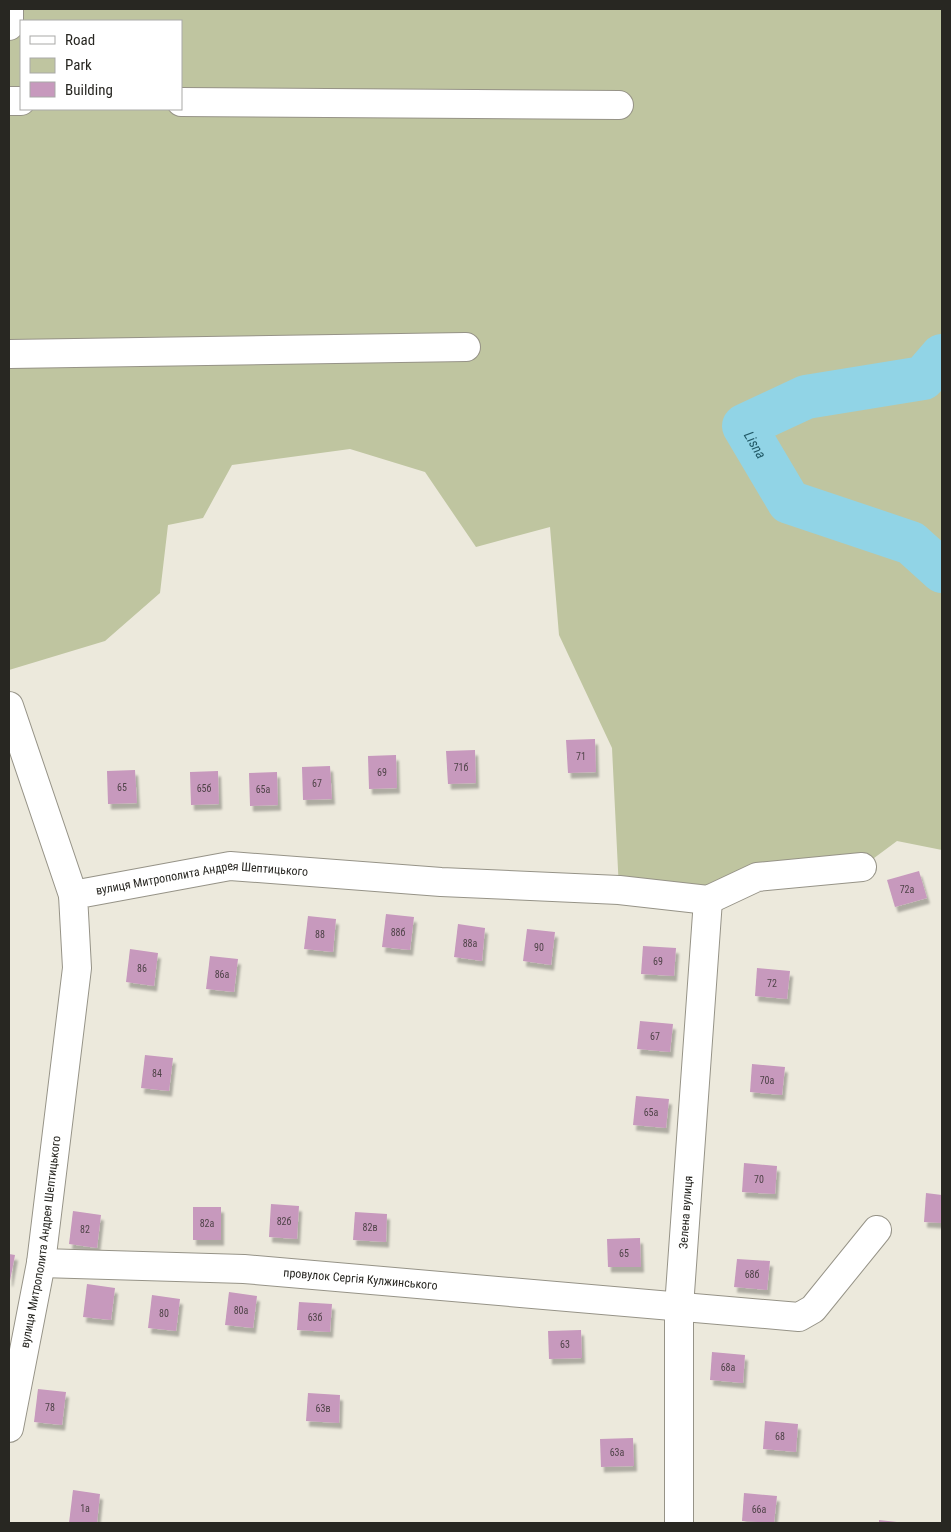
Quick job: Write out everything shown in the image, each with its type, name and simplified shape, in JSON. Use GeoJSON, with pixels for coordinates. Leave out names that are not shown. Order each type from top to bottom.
{"type":"FeatureCollection","features":[{"type":"Feature","properties":{"kind":"street"},"geometry":{"type":"LineString","coordinates":[[9,9],[9,26]]}},
{"type":"Feature","properties":{"kind":"street"},"geometry":{"type":"LineString","coordinates":[[182,102],[619,105]]}},
{"type":"Feature","properties":{"kind":"street"},"geometry":{"type":"LineString","coordinates":[[9,354],[466,347]]}},
{"type":"Feature","properties":{"kind":"street"},"geometry":{"type":"LineString","coordinates":[[9,706],[73,896]]}},
{"type":"Feature","properties":{"kind":"street","name":"вулиця Митрополита Андрея Шептицького"},"geometry":{"type":"LineString","coordinates":[[9,1428],[41,1263],[77,968],[73,896],[230,866],[441,882],[619,890],[708,900]]}},
{"type":"Feature","properties":{"kind":"street"},"geometry":{"type":"LineString","coordinates":[[708,900],[757,877],[862,867]]}},
{"type":"Feature","properties":{"kind":"street","name":"Зелена вулиця"},"geometry":{"type":"LineString","coordinates":[[679,1523],[679,1307],[708,900]]}},
{"type":"Feature","properties":{"kind":"street","name":"провулок Сергія Кулжинського"},"geometry":{"type":"LineString","coordinates":[[41,1263],[244,1269],[799,1317],[813,1309],[877,1230]]}},
{"type":"Feature","properties":{"kind":"green space"},"geometry":{"type":"Polygon","coordinates":[[[9,9],[942,9],[942,850],[897,841],[862,867],[708,900],[619,890],[612,748],[559,635],[550,527],[476,547],[425,472],[350,449],[232,465],[203,518],[168,525],[160,593],[105,641],[9,670],[9,9]]]}},
{"type":"Feature","properties":{"kind":"building"},"geometry":{"type":"Polygon","coordinates":[[[595,739],[596,772],[568,773],[566,740],[595,739]]]}},
{"type":"Feature","properties":{"kind":"building"},"geometry":{"type":"Polygon","coordinates":[[[475,750],[476,783],[448,784],[446,751],[475,750]]]}},
{"type":"Feature","properties":{"kind":"building"},"geometry":{"type":"Polygon","coordinates":[[[396,755],[397,788],[369,789],[368,756],[396,755]]]}},
{"type":"Feature","properties":{"kind":"building"},"geometry":{"type":"Polygon","coordinates":[[[330,766],[332,799],[303,800],[302,767],[330,766]]]}},
{"type":"Feature","properties":{"kind":"building"},"geometry":{"type":"Polygon","coordinates":[[[135,770],[137,803],[108,804],[107,771],[135,770]]]}},
{"type":"Feature","properties":{"kind":"building"},"geometry":{"type":"Polygon","coordinates":[[[218,771],[219,804],[191,805],[190,772],[218,771]]]}},
{"type":"Feature","properties":{"kind":"building"},"geometry":{"type":"Polygon","coordinates":[[[277,772],[278,805],[250,806],[249,773],[277,772]]]}},
{"type":"Feature","properties":{"kind":"building"},"geometry":{"type":"Polygon","coordinates":[[[919,871],[927,898],[895,907],[887,880],[919,871]]]}},
{"type":"Feature","properties":{"kind":"building"},"geometry":{"type":"Polygon","coordinates":[[[386,914],[414,917],[410,950],[382,947],[386,914]]]}},
{"type":"Feature","properties":{"kind":"building"},"geometry":{"type":"Polygon","coordinates":[[[308,916],[336,919],[333,952],[304,949],[308,916]]]}},
{"type":"Feature","properties":{"kind":"building"},"geometry":{"type":"Polygon","coordinates":[[[458,924],[485,928],[482,961],[454,957],[458,924]]]}},
{"type":"Feature","properties":{"kind":"building"},"geometry":{"type":"Polygon","coordinates":[[[527,929],[555,932],[551,965],[523,961],[527,929]]]}},
{"type":"Feature","properties":{"kind":"building"},"geometry":{"type":"Polygon","coordinates":[[[643,946],[676,948],[674,976],[641,974],[643,946]]]}},
{"type":"Feature","properties":{"kind":"building"},"geometry":{"type":"Polygon","coordinates":[[[130,949],[158,953],[154,986],[126,982],[130,949]]]}},
{"type":"Feature","properties":{"kind":"building"},"geometry":{"type":"Polygon","coordinates":[[[210,956],[238,959],[234,992],[206,989],[210,956]]]}},
{"type":"Feature","properties":{"kind":"building"},"geometry":{"type":"Polygon","coordinates":[[[757,968],[790,971],[787,999],[755,996],[757,968]]]}},
{"type":"Feature","properties":{"kind":"building"},"geometry":{"type":"Polygon","coordinates":[[[640,1021],[673,1024],[670,1052],[637,1049],[640,1021]]]}},
{"type":"Feature","properties":{"kind":"building"},"geometry":{"type":"Polygon","coordinates":[[[145,1055],[173,1058],[169,1091],[141,1088],[145,1055]]]}},
{"type":"Feature","properties":{"kind":"building"},"geometry":{"type":"Polygon","coordinates":[[[752,1064],[785,1067],[782,1095],[750,1092],[752,1064]]]}},
{"type":"Feature","properties":{"kind":"building"},"geometry":{"type":"Polygon","coordinates":[[[636,1096],[669,1099],[666,1128],[633,1125],[636,1096]]]}},
{"type":"Feature","properties":{"kind":"building"},"geometry":{"type":"Polygon","coordinates":[[[744,1163],[777,1166],[775,1194],[742,1192],[744,1163]]]}},
{"type":"Feature","properties":{"kind":"building"},"geometry":{"type":"Polygon","coordinates":[[[926,1193],[942,1195],[942,1223],[924,1222],[926,1193]]]}},
{"type":"Feature","properties":{"kind":"building"},"geometry":{"type":"Polygon","coordinates":[[[271,1204],[299,1206],[297,1239],[269,1237],[271,1204]]]}},
{"type":"Feature","properties":{"kind":"building"},"geometry":{"type":"Polygon","coordinates":[[[193,1207],[221,1207],[221,1240],[193,1240],[193,1207]]]}},
{"type":"Feature","properties":{"kind":"building"},"geometry":{"type":"Polygon","coordinates":[[[73,1211],[101,1215],[97,1248],[69,1244],[73,1211]]]}},
{"type":"Feature","properties":{"kind":"building"},"geometry":{"type":"Polygon","coordinates":[[[355,1212],[387,1214],[386,1242],[353,1240],[355,1212]]]}},
{"type":"Feature","properties":{"kind":"building"},"geometry":{"type":"Polygon","coordinates":[[[640,1238],[641,1267],[608,1267],[607,1239],[640,1238]]]}},
{"type":"Feature","properties":{"kind":"building"},"geometry":{"type":"Polygon","coordinates":[[[9,1254],[15,1255],[10,1281],[9,1281],[9,1254]]]}},
{"type":"Feature","properties":{"kind":"building"},"geometry":{"type":"Polygon","coordinates":[[[737,1259],[770,1261],[767,1290],[734,1287],[737,1259]]]}},
{"type":"Feature","properties":{"kind":"building"},"geometry":{"type":"Polygon","coordinates":[[[87,1284],[115,1288],[111,1320],[83,1317],[87,1284]]]}},
{"type":"Feature","properties":{"kind":"building"},"geometry":{"type":"Polygon","coordinates":[[[229,1292],[257,1296],[253,1328],[225,1325],[229,1292]]]}},
{"type":"Feature","properties":{"kind":"building"},"geometry":{"type":"Polygon","coordinates":[[[152,1295],[180,1299],[176,1331],[148,1328],[152,1295]]]}},
{"type":"Feature","properties":{"kind":"building"},"geometry":{"type":"Polygon","coordinates":[[[299,1302],[332,1304],[330,1332],[297,1330],[299,1302]]]}},
{"type":"Feature","properties":{"kind":"building"},"geometry":{"type":"Polygon","coordinates":[[[581,1330],[582,1358],[549,1359],[548,1331],[581,1330]]]}},
{"type":"Feature","properties":{"kind":"building"},"geometry":{"type":"Polygon","coordinates":[[[712,1352],[745,1355],[743,1383],[710,1380],[712,1352]]]}},
{"type":"Feature","properties":{"kind":"building"},"geometry":{"type":"Polygon","coordinates":[[[38,1389],[66,1392],[62,1425],[34,1422],[38,1389]]]}},
{"type":"Feature","properties":{"kind":"building"},"geometry":{"type":"Polygon","coordinates":[[[308,1393],[340,1395],[339,1423],[306,1421],[308,1393]]]}},
{"type":"Feature","properties":{"kind":"building"},"geometry":{"type":"Polygon","coordinates":[[[765,1421],[798,1424],[796,1452],[763,1449],[765,1421]]]}},
{"type":"Feature","properties":{"kind":"building"},"geometry":{"type":"Polygon","coordinates":[[[633,1438],[634,1466],[601,1467],[600,1439],[633,1438]]]}},
{"type":"Feature","properties":{"kind":"building"},"geometry":{"type":"Polygon","coordinates":[[[73,1490],[100,1494],[97,1523],[69,1523],[73,1490]]]}},
{"type":"Feature","properties":{"kind":"building"},"geometry":{"type":"Polygon","coordinates":[[[744,1493],[777,1496],[774,1523],[742,1521],[744,1493]]]}},
{"type":"Feature","properties":{"kind":"building"},"geometry":{"type":"Polygon","coordinates":[[[879,1520],[897,1522],[897,1523],[879,1523],[879,1520]]]}},
{"type":"Feature","properties":{"kind":"waterway","name":"Lisna"},"geometry":{"type":"LineString","coordinates":[[942,356],[923,378],[806,397],[744,426],[789,502],[911,543],[942,571]]}}]}
